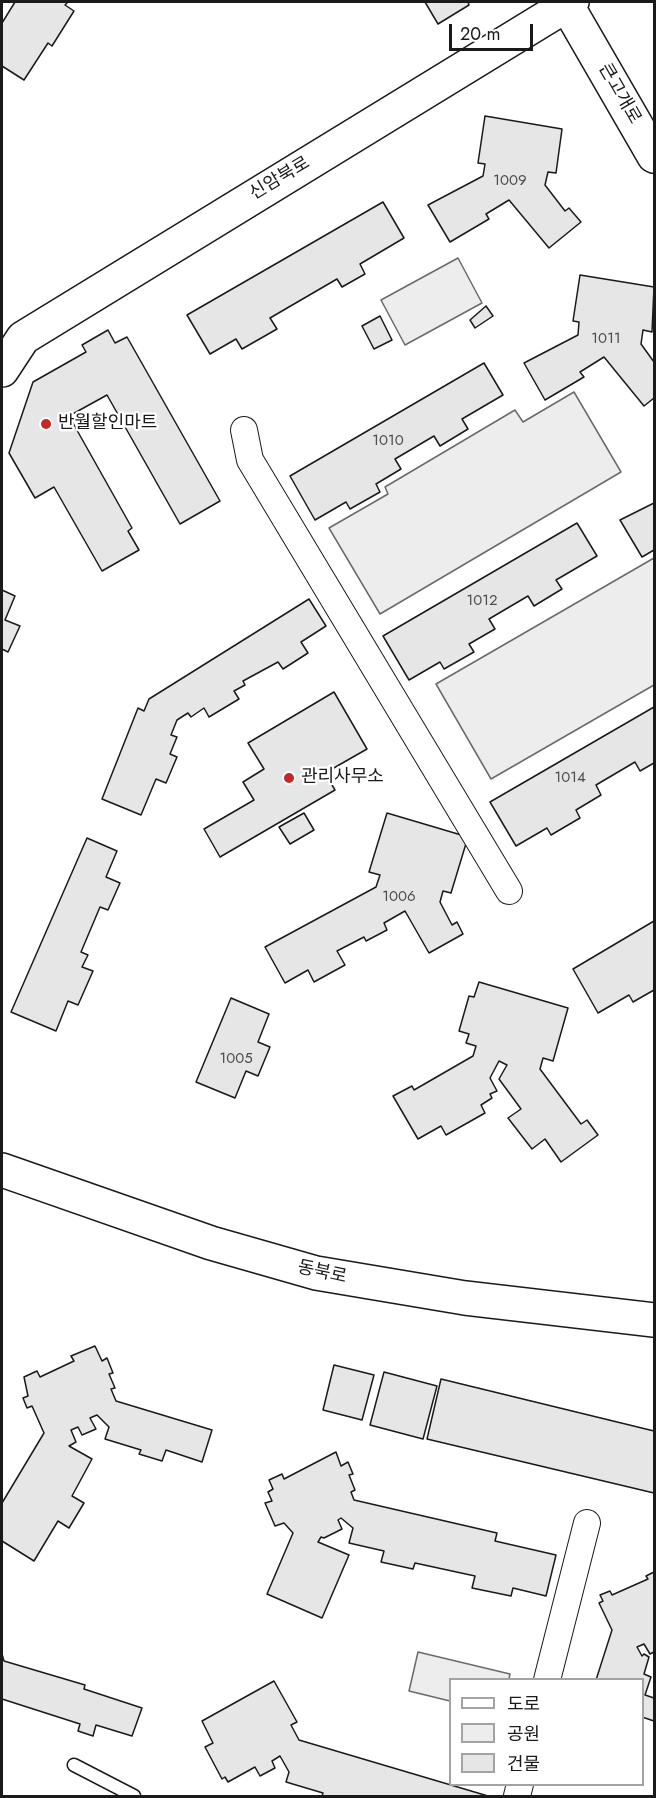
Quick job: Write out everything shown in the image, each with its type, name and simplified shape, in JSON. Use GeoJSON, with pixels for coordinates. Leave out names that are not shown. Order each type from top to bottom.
{"type":"FeatureCollection","features":[{"type":"Feature","properties":{"kind":"main road","name":"큰고개로"},"geometry":{"type":"LineString","coordinates":[[568,3],[654,156]]}},
{"type":"Feature","properties":{"kind":"main road","name":"신암북로"},"geometry":{"type":"LineString","coordinates":[[2,370],[23,338],[149,258],[568,3]]}},
{"type":"Feature","properties":{"kind":"main road","name":"동북로"},"geometry":{"type":"LineString","coordinates":[[2,1170],[211,1243],[316,1274],[465,1298],[654,1320]]}},
{"type":"Feature","properties":{"kind":"street"},"geometry":{"type":"LineString","coordinates":[[244,430],[250,460],[509,891]]}},
{"type":"Feature","properties":{"kind":"street"},"geometry":{"type":"LineString","coordinates":[[548,1678],[587,1523]]}},
{"type":"Feature","properties":{"kind":"lane"},"geometry":{"type":"LineString","coordinates":[[74,1765],[134,1797]]}},
{"type":"Feature","properties":{"kind":"green space"},"geometry":{"type":"Polygon","coordinates":[[[458,258],[482,303],[405,345],[381,300],[458,258]]]}},
{"type":"Feature","properties":{"kind":"green space"},"geometry":{"type":"Polygon","coordinates":[[[574,392],[621,472],[380,614],[329,528],[388,494],[385,487],[515,410],[523,422],[574,392]]]}},
{"type":"Feature","properties":{"kind":"green space"},"geometry":{"type":"Polygon","coordinates":[[[654,558],[654,685],[491,779],[436,684],[654,558]]]}},
{"type":"Feature","properties":{"kind":"green space"},"geometry":{"type":"Polygon","coordinates":[[[418,1652],[510,1674],[509,1678],[449,1678],[449,1701],[409,1691],[418,1652]]]}},
{"type":"Feature","properties":{"kind":"building"},"geometry":{"type":"Polygon","coordinates":[[[15,2],[68,2],[65,5],[74,11],[52,46],[48,43],[24,80],[2,66],[2,23],[15,2]]]}},
{"type":"Feature","properties":{"kind":"building"},"geometry":{"type":"Polygon","coordinates":[[[425,2],[468,2],[469,5],[438,24],[425,2]]]}},
{"type":"Feature","properties":{"kind":"building"},"geometry":{"type":"Polygon","coordinates":[[[485,116],[562,129],[556,173],[548,172],[545,185],[565,211],[569,208],[581,222],[549,248],[509,200],[486,214],[489,219],[450,242],[428,205],[483,176],[485,164],[478,163],[485,116]]]}},
{"type":"Feature","properties":{"kind":"building"},"geometry":{"type":"Polygon","coordinates":[[[383,202],[404,238],[360,264],[365,274],[342,287],[337,279],[270,318],[277,329],[242,349],[236,339],[210,354],[187,315],[383,202]]]}},
{"type":"Feature","properties":{"kind":"building"},"geometry":{"type":"Polygon","coordinates":[[[580,275],[654,287],[652,332],[643,330],[641,344],[654,362],[654,398],[644,406],[604,357],[580,372],[584,377],[545,400],[524,363],[578,335],[579,322],[573,321],[580,275]]]}},
{"type":"Feature","properties":{"kind":"building"},"geometry":{"type":"Polygon","coordinates":[[[486,306],[493,316],[475,328],[470,320],[486,306]]]}},
{"type":"Feature","properties":{"kind":"building"},"geometry":{"type":"Polygon","coordinates":[[[380,316],[392,340],[374,349],[362,326],[380,316]]]}},
{"type":"Feature","properties":{"kind":"building"},"geometry":{"type":"Polygon","coordinates":[[[108,330],[115,343],[127,337],[220,501],[180,524],[107,395],[69,416],[132,528],[128,531],[139,550],[102,571],[54,487],[35,498],[9,453],[33,382],[86,352],[82,345],[108,330]]]}},
{"type":"Feature","properties":{"kind":"building"},"geometry":{"type":"Polygon","coordinates":[[[484,363],[503,395],[462,419],[468,429],[440,446],[434,436],[395,459],[401,469],[376,484],[380,492],[350,509],[346,502],[315,520],[290,476],[484,363]]]}},
{"type":"Feature","properties":{"kind":"building"},"geometry":{"type":"Polygon","coordinates":[[[654,503],[654,550],[642,557],[620,520],[654,503]]]}},
{"type":"Feature","properties":{"kind":"building"},"geometry":{"type":"Polygon","coordinates":[[[577,523],[597,556],[556,580],[562,589],[534,606],[528,596],[489,619],[495,629],[469,644],[474,652],[444,669],[440,662],[409,680],[383,636],[577,523]]]}},
{"type":"Feature","properties":{"kind":"building"},"geometry":{"type":"Polygon","coordinates":[[[2,590],[15,596],[5,620],[20,626],[8,652],[2,649],[2,590]]]}},
{"type":"Feature","properties":{"kind":"building"},"geometry":{"type":"Polygon","coordinates":[[[309,599],[326,626],[301,642],[308,653],[283,669],[278,662],[243,681],[245,685],[234,691],[239,699],[209,717],[204,708],[191,717],[188,713],[177,720],[171,735],[177,737],[170,754],[177,757],[166,783],[156,779],[141,815],[102,799],[138,708],[144,711],[149,699],[309,599]]]}},
{"type":"Feature","properties":{"kind":"building","name":"관리사무소"},"geometry":{"type":"Polygon","coordinates":[[[334,692],[367,749],[325,773],[335,790],[220,857],[204,829],[254,800],[243,782],[264,769],[248,743],[334,692]]]}},
{"type":"Feature","properties":{"kind":"building"},"geometry":{"type":"Polygon","coordinates":[[[654,707],[654,763],[640,771],[635,762],[596,785],[601,795],[576,810],[580,818],[551,835],[547,828],[516,846],[490,802],[654,707]]]}},
{"type":"Feature","properties":{"kind":"building"},"geometry":{"type":"Polygon","coordinates":[[[304,813],[314,830],[290,844],[279,827],[304,813]]]}},
{"type":"Feature","properties":{"kind":"building"},"geometry":{"type":"Polygon","coordinates":[[[387,813],[468,837],[451,893],[443,891],[440,902],[452,925],[457,922],[463,934],[429,953],[405,911],[384,923],[387,930],[366,941],[364,937],[337,951],[345,965],[314,982],[308,970],[285,983],[265,947],[376,887],[380,875],[369,872],[387,813]]]}},
{"type":"Feature","properties":{"kind":"building"},"geometry":{"type":"Polygon","coordinates":[[[87,838],[117,851],[106,877],[120,883],[108,910],[100,907],[81,952],[88,955],[82,967],[93,971],[78,1005],[68,1001],[56,1031],[11,1012],[87,838]]]}},
{"type":"Feature","properties":{"kind":"building"},"geometry":{"type":"Polygon","coordinates":[[[654,921],[654,990],[633,1002],[629,995],[598,1013],[573,969],[654,921]]]}},
{"type":"Feature","properties":{"kind":"building"},"geometry":{"type":"Polygon","coordinates":[[[479,982],[568,1008],[553,1061],[543,1058],[540,1069],[581,1124],[587,1120],[598,1135],[561,1162],[545,1139],[532,1149],[508,1118],[521,1109],[499,1079],[507,1065],[499,1061],[490,1078],[497,1091],[490,1094],[492,1098],[481,1105],[485,1113],[446,1135],[441,1126],[418,1139],[393,1096],[412,1086],[414,1090],[473,1056],[476,1046],[466,1043],[469,1034],[459,1031],[469,996],[474,997],[479,982]]]}},
{"type":"Feature","properties":{"kind":"building"},"geometry":{"type":"Polygon","coordinates":[[[231,998],[269,1014],[258,1042],[270,1047],[258,1076],[246,1071],[235,1098],[196,1082],[231,998]]]}},
{"type":"Feature","properties":{"kind":"building"},"geometry":{"type":"Polygon","coordinates":[[[95,1346],[102,1361],[107,1358],[113,1373],[109,1374],[115,1388],[111,1389],[116,1401],[212,1430],[202,1462],[166,1450],[162,1461],[139,1454],[141,1450],[105,1439],[109,1427],[97,1415],[90,1418],[96,1429],[82,1435],[78,1427],[71,1430],[76,1442],[69,1446],[92,1459],[72,1496],[84,1503],[69,1528],[58,1521],[34,1561],[2,1541],[2,1503],[44,1433],[32,1406],[27,1408],[23,1398],[28,1396],[24,1377],[37,1371],[40,1377],[74,1361],[71,1356],[95,1346]]]}},
{"type":"Feature","properties":{"kind":"building"},"geometry":{"type":"Polygon","coordinates":[[[334,1365],[374,1375],[362,1420],[323,1410],[334,1365]]]}},
{"type":"Feature","properties":{"kind":"building"},"geometry":{"type":"Polygon","coordinates":[[[384,1372],[437,1386],[423,1439],[370,1425],[384,1372]]]}},
{"type":"Feature","properties":{"kind":"building"},"geometry":{"type":"Polygon","coordinates":[[[441,1379],[654,1431],[654,1493],[427,1439],[441,1379]]]}},
{"type":"Feature","properties":{"kind":"building"},"geometry":{"type":"Polygon","coordinates":[[[336,1452],[341,1466],[348,1462],[353,1474],[349,1475],[355,1490],[351,1492],[354,1500],[497,1533],[495,1541],[556,1555],[546,1596],[513,1588],[511,1596],[472,1588],[475,1576],[415,1563],[413,1569],[381,1562],[384,1551],[349,1543],[353,1528],[341,1518],[338,1520],[342,1529],[324,1538],[321,1537],[318,1542],[349,1555],[322,1618],[267,1594],[293,1533],[284,1523],[275,1526],[265,1503],[272,1501],[268,1492],[273,1489],[269,1480],[282,1474],[284,1479],[336,1452]]]}},
{"type":"Feature","properties":{"kind":"building"},"geometry":{"type":"Polygon","coordinates":[[[654,1572],[654,1652],[650,1654],[644,1644],[637,1647],[642,1656],[644,1654],[649,1657],[644,1674],[651,1677],[645,1695],[654,1698],[654,1721],[644,1718],[644,1678],[597,1678],[612,1630],[599,1603],[603,1601],[600,1595],[610,1591],[612,1595],[648,1579],[646,1576],[654,1572]]]}},
{"type":"Feature","properties":{"kind":"building"},"geometry":{"type":"Polygon","coordinates":[[[2,1654],[4,1661],[85,1685],[84,1689],[142,1708],[132,1736],[96,1725],[93,1736],[78,1731],[80,1724],[2,1699],[2,1654]]]}},
{"type":"Feature","properties":{"kind":"building"},"geometry":{"type":"Polygon","coordinates":[[[274,1681],[297,1722],[291,1725],[299,1740],[488,1796],[322,1796],[323,1793],[286,1782],[289,1772],[280,1756],[272,1761],[275,1768],[260,1776],[255,1767],[228,1782],[225,1777],[222,1779],[205,1747],[213,1743],[202,1721],[274,1681]]]}},
{"type":"Feature","properties":{"kind":"place","name":"반월할인마트"},"geometry":{"type":"Point","coordinates":[46,424]}},
{"type":"Feature","properties":{"kind":"place","name":"관리사무소"},"geometry":{"type":"Point","coordinates":[289,778]}}]}
